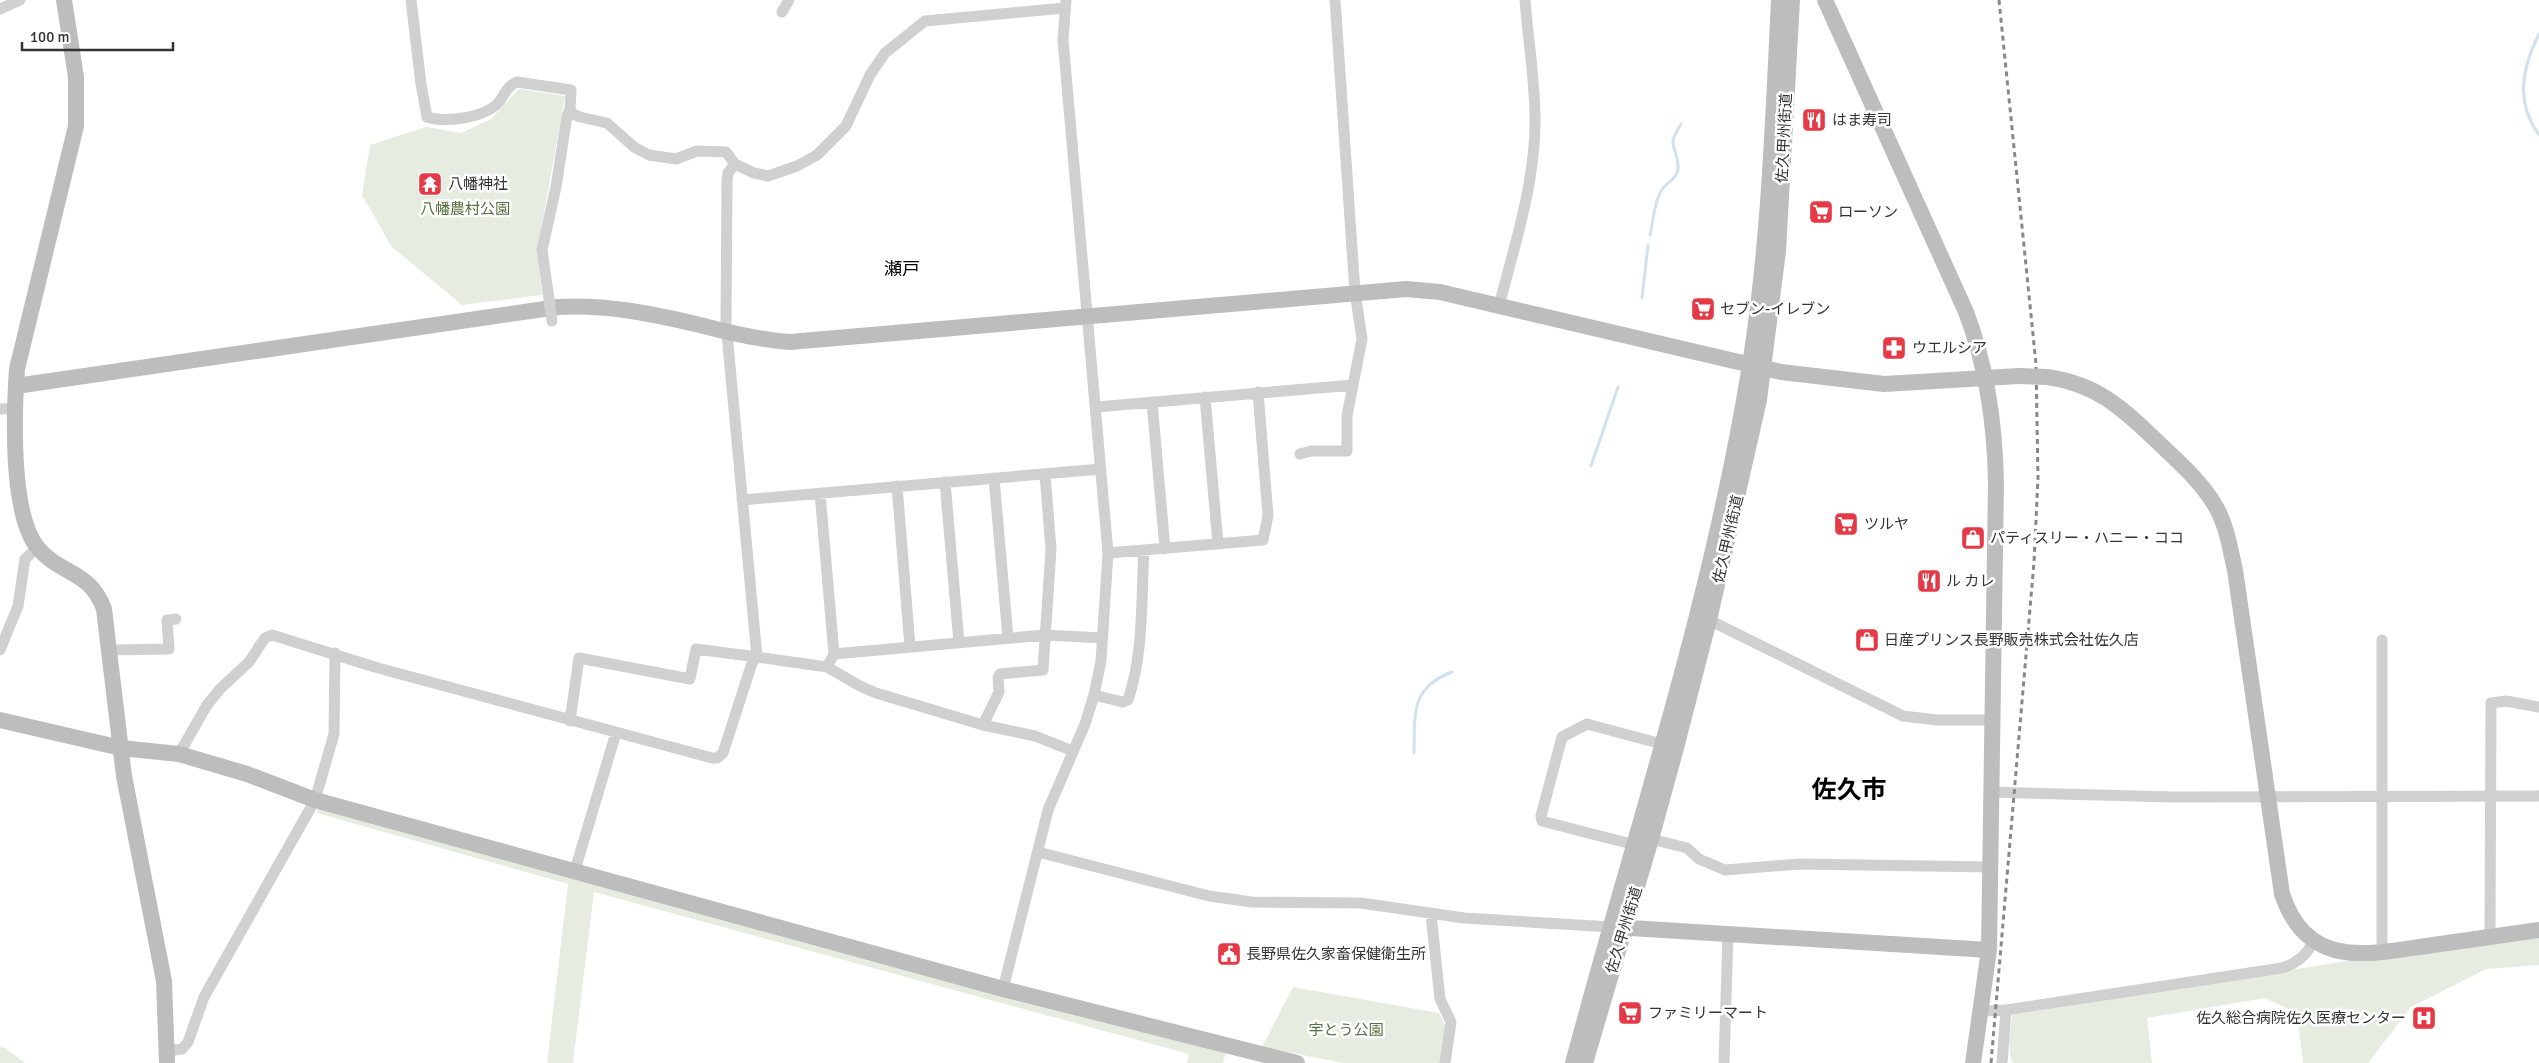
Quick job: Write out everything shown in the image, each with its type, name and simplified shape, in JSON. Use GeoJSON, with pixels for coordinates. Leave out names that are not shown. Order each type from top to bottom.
{"type":"FeatureCollection","features":[{"type":"Feature","properties":{"kind":"street"},"geometry":{"type":"LineString","coordinates":[[0,9],[20,0]]}},
{"type":"Feature","properties":{"kind":"street"},"geometry":{"type":"LineString","coordinates":[[64,0],[76,77],[76,126],[20,354],[16,386],[8,409],[21,509],[26,527],[37,548],[46,556],[75,573],[94,589],[104,608],[121,748],[139,859],[164,981],[167,1057],[182,1049],[188,1042],[204,997],[315,800],[334,734],[335,653]]}},
{"type":"Feature","properties":{"kind":"street"},"geometry":{"type":"LineString","coordinates":[[411,0],[421,84],[428,117],[461,118],[482,114],[498,104],[507,88],[517,82],[571,90],[570,109],[566,116],[556,187],[544,235],[542,258],[552,321]]}},
{"type":"Feature","properties":{"kind":"street"},"geometry":{"type":"LineString","coordinates":[[782,12],[789,0]]}},
{"type":"Feature","properties":{"kind":"street"},"geometry":{"type":"LineString","coordinates":[[1300,454],[1312,451],[1347,451],[1347,416],[1362,339],[1355,292],[1335,0]]}},
{"type":"Feature","properties":{"kind":"street"},"geometry":{"type":"LineString","coordinates":[[1499,306],[1524,208],[1534,147],[1535,116],[1525,0]]}},
{"type":"Feature","properties":{"kind":"street","name":"佐久甲州街道"},"geometry":{"type":"LineString","coordinates":[[1757,367],[1779,0]]}},
{"type":"Feature","properties":{"kind":"street","name":"佐久甲州街道"},"geometry":{"type":"LineString","coordinates":[[1573,1063],[1618,928],[1651,839],[1669,746],[1702,617],[1726,488],[1757,367],[1778,251],[1792,0]]}},
{"type":"Feature","properties":{"kind":"street"},"geometry":{"type":"LineString","coordinates":[[1825,0],[1946,264],[1972,329],[1991,406],[1996,474],[1989,950],[1982,1012],[1973,1063]]}},
{"type":"Feature","properties":{"kind":"street"},"geometry":{"type":"LineString","coordinates":[[570,109],[573,114],[580,117],[607,123],[634,147],[649,155],[676,159],[697,151],[726,152],[735,164],[754,173],[768,176],[797,166],[816,155],[846,126],[870,75],[885,52],[926,21],[1065,4],[1063,40],[1108,553],[1102,638],[1094,695],[1085,724],[1048,810],[1002,989]]}},
{"type":"Feature","properties":{"kind":"street"},"geometry":{"type":"LineString","coordinates":[[179,754],[207,705],[220,689],[248,662],[268,636],[335,653],[378,668],[570,721],[712,758],[721,756],[752,664],[757,657],[726,323],[727,180],[728,174],[735,164]]}},
{"type":"Feature","properties":{"kind":"street"},"geometry":{"type":"LineString","coordinates":[[16,386],[558,306],[618,309],[699,325],[728,334],[769,341],[790,342],[1355,292],[1424,290],[1757,367],[1840,380],[1884,384],[2019,376],[2047,377],[2081,385],[2120,406],[2180,463],[2216,507],[2223,524],[2235,570],[2282,894],[2295,922],[2314,942],[2341,953],[2355,955],[2539,930]]}},
{"type":"Feature","properties":{"kind":"street"},"geometry":{"type":"LineString","coordinates":[[1096,407],[1353,385]]}},
{"type":"Feature","properties":{"kind":"street"},"geometry":{"type":"LineString","coordinates":[[1108,553],[1263,540],[1268,516],[1258,392]]}},
{"type":"Feature","properties":{"kind":"street"},"geometry":{"type":"LineString","coordinates":[[1205,397],[1218,544]]}},
{"type":"Feature","properties":{"kind":"street"},"geometry":{"type":"LineString","coordinates":[[1152,402],[1165,549]]}},
{"type":"Feature","properties":{"kind":"street"},"geometry":{"type":"LineString","coordinates":[[742,500],[1101,469]]}},
{"type":"Feature","properties":{"kind":"street"},"geometry":{"type":"LineString","coordinates":[[983,725],[999,692],[998,678],[1000,674],[1043,670],[1051,549],[1045,474]]}},
{"type":"Feature","properties":{"kind":"street"},"geometry":{"type":"LineString","coordinates":[[994,478],[1008,638]]}},
{"type":"Feature","properties":{"kind":"street"},"geometry":{"type":"LineString","coordinates":[[945,482],[959,643]]}},
{"type":"Feature","properties":{"kind":"street"},"geometry":{"type":"LineString","coordinates":[[897,486],[910,647]]}},
{"type":"Feature","properties":{"kind":"street"},"geometry":{"type":"LineString","coordinates":[[820,493],[834,654],[827,667]]}},
{"type":"Feature","properties":{"kind":"street"},"geometry":{"type":"LineString","coordinates":[[0,650],[18,606],[25,559],[37,548]]}},
{"type":"Feature","properties":{"kind":"street"},"geometry":{"type":"LineString","coordinates":[[1094,695],[1126,702],[1134,684],[1138,654],[1144,550]]}},
{"type":"Feature","properties":{"kind":"street"},"geometry":{"type":"LineString","coordinates":[[1702,617],[1903,716],[1937,720],[1992,720]]}},
{"type":"Feature","properties":{"kind":"street"},"geometry":{"type":"LineString","coordinates":[[110,650],[169,649],[167,620],[176,620]]}},
{"type":"Feature","properties":{"kind":"street"},"geometry":{"type":"LineString","coordinates":[[834,654],[1045,635],[1102,638]]}},
{"type":"Feature","properties":{"kind":"street"},"geometry":{"type":"LineString","coordinates":[[2382,640],[2382,952]]}},
{"type":"Feature","properties":{"kind":"street"},"geometry":{"type":"LineString","coordinates":[[570,721],[579,658],[690,679],[696,649],[827,667],[868,690],[983,725],[1035,736],[1073,751]]}},
{"type":"Feature","properties":{"kind":"street"},"geometry":{"type":"LineString","coordinates":[[2490,937],[2491,702],[2506,701],[2539,707]]}},
{"type":"Feature","properties":{"kind":"street"},"geometry":{"type":"LineString","coordinates":[[0,720],[121,748],[179,754],[247,774],[315,800],[1002,989],[1297,1063]]}},
{"type":"Feature","properties":{"kind":"street"},"geometry":{"type":"LineString","coordinates":[[1635,845],[1542,821],[1541,816],[1562,737],[1587,724],[1669,746]]}},
{"type":"Feature","properties":{"kind":"street"},"geometry":{"type":"LineString","coordinates":[[575,870],[616,732]]}},
{"type":"Feature","properties":{"kind":"street","name":"佐久甲州街道"},"geometry":{"type":"LineString","coordinates":[[1585,1063],[1618,928],[1635,845],[1669,746]]}},
{"type":"Feature","properties":{"kind":"street"},"geometry":{"type":"LineString","coordinates":[[1992,792],[2268,798],[2539,796]]}},
{"type":"Feature","properties":{"kind":"street"},"geometry":{"type":"LineString","coordinates":[[1651,839],[1687,848],[1700,859],[1726,870],[1800,864],[1990,867]]}},
{"type":"Feature","properties":{"kind":"street"},"geometry":{"type":"LineString","coordinates":[[1038,852],[1195,893],[1234,900],[1361,903],[1492,921],[1989,950]]}},
{"type":"Feature","properties":{"kind":"street"},"geometry":{"type":"LineString","coordinates":[[1431,914],[1440,999],[1451,1022],[1445,1063]]}},
{"type":"Feature","properties":{"kind":"street"},"geometry":{"type":"LineString","coordinates":[[1724,1063],[1728,934]]}},
{"type":"Feature","properties":{"kind":"street"},"geometry":{"type":"LineString","coordinates":[[1982,1012],[2006,1010],[2282,968],[2297,962],[2306,954],[2314,942]]}},
{"type":"Feature","properties":{"kind":"street"},"geometry":{"type":"LineString","coordinates":[[2002,1063],[2006,1010]]}},
{"type":"Feature","properties":{"kind":"green space","name":"八幡農村公園"},"geometry":{"type":"Polygon","coordinates":[[[519,89],[565,96],[537,252],[542,295],[462,305],[391,246],[362,195],[370,145],[426,127],[461,133],[491,119],[519,89]]]}},
{"type":"Feature","properties":{"kind":"green space"},"geometry":{"type":"Polygon","coordinates":[[[320,806],[1226,1053],[1223,1063],[1187,1063],[1189,1054],[594,892],[573,1063],[547,1063],[568,884],[317,813],[320,806]]]}},
{"type":"Feature","properties":{"kind":"green space"},"geometry":{"type":"Polygon","coordinates":[[[2539,933],[2539,965],[2486,969],[2411,1007],[2368,1063],[2303,1063],[2297,1013],[2265,998],[2147,1018],[2152,1063],[2014,1063],[2011,1061],[2009,1043],[2012,1015],[2352,960],[2539,933]]]}},
{"type":"Feature","properties":{"kind":"green space","name":"宇とう公園"},"geometry":{"type":"Polygon","coordinates":[[[1293,987],[1439,1013],[1447,1029],[1440,1063],[1343,1063],[1262,1047],[1293,987]]]}},
{"type":"Feature","properties":{"kind":"green space"},"geometry":{"type":"Polygon","coordinates":[[[0,1047],[5,1048],[25,1063],[0,1063],[0,1047]]]}},
{"type":"Feature","properties":{"kind":"waterway"},"geometry":{"type":"LineString","coordinates":[[2539,34],[2528,59],[2524,85],[2526,110],[2531,123],[2539,135]]}},
{"type":"Feature","properties":{"kind":"waterway"},"geometry":{"type":"LineString","coordinates":[[1650,235],[1658,197],[1662,189],[1677,173],[1678,164],[1673,142],[1681,124]]}},
{"type":"Feature","properties":{"kind":"waterway"},"geometry":{"type":"LineString","coordinates":[[1642,298],[1648,245]]}},
{"type":"Feature","properties":{"kind":"waterway"},"geometry":{"type":"LineString","coordinates":[[1591,466],[1618,387]]}},
{"type":"Feature","properties":{"kind":"waterway"},"geometry":{"type":"LineString","coordinates":[[1414,753],[1415,714],[1422,694],[1438,678],[1452,672]]}},
{"type":"Feature","properties":{"kind":"railway"},"geometry":{"type":"LineString","coordinates":[[1991,1063],[2034,562],[2038,478],[2036,364],[1999,0]]}},
{"type":"Feature","properties":{"kind":"place","name":"はま寿司"},"geometry":{"type":"Point","coordinates":[1814,120]}},
{"type":"Feature","properties":{"kind":"place","name":"八幡神社"},"geometry":{"type":"Point","coordinates":[430,184]}},
{"type":"Feature","properties":{"kind":"place","name":"ローソン"},"geometry":{"type":"Point","coordinates":[1821,212]}},
{"type":"Feature","properties":{"kind":"place","name":"セブン-イレブン"},"geometry":{"type":"Point","coordinates":[1703,309]}},
{"type":"Feature","properties":{"kind":"place","name":"ウエルシア"},"geometry":{"type":"Point","coordinates":[1894,348]}},
{"type":"Feature","properties":{"kind":"place","name":"ツルヤ"},"geometry":{"type":"Point","coordinates":[1846,524]}},
{"type":"Feature","properties":{"kind":"place","name":"パティスリー・ハニー・ココ"},"geometry":{"type":"Point","coordinates":[1973,538]}},
{"type":"Feature","properties":{"kind":"place","name":"ル カレ"},"geometry":{"type":"Point","coordinates":[1929,581]}},
{"type":"Feature","properties":{"kind":"place","name":"日産プリンス長野販売株式会社佐久店"},"geometry":{"type":"Point","coordinates":[1867,640]}},
{"type":"Feature","properties":{"kind":"place","name":"長野県佐久家畜保健衛生所"},"geometry":{"type":"Point","coordinates":[1229,954]}},
{"type":"Feature","properties":{"kind":"place","name":"ファミリーマート"},"geometry":{"type":"Point","coordinates":[1630,1013]}},
{"type":"Feature","properties":{"kind":"place","name":"佐久総合病院佐久医療センター"},"geometry":{"type":"Point","coordinates":[2424,1018]}},
{"type":"Feature","properties":{"kind":"district","name":"瀬戸"},"geometry":{"type":"Point","coordinates":[902,269]}},
{"type":"Feature","properties":{"kind":"district","name":"佐久市"},"geometry":{"type":"Point","coordinates":[1849,789]}}]}
